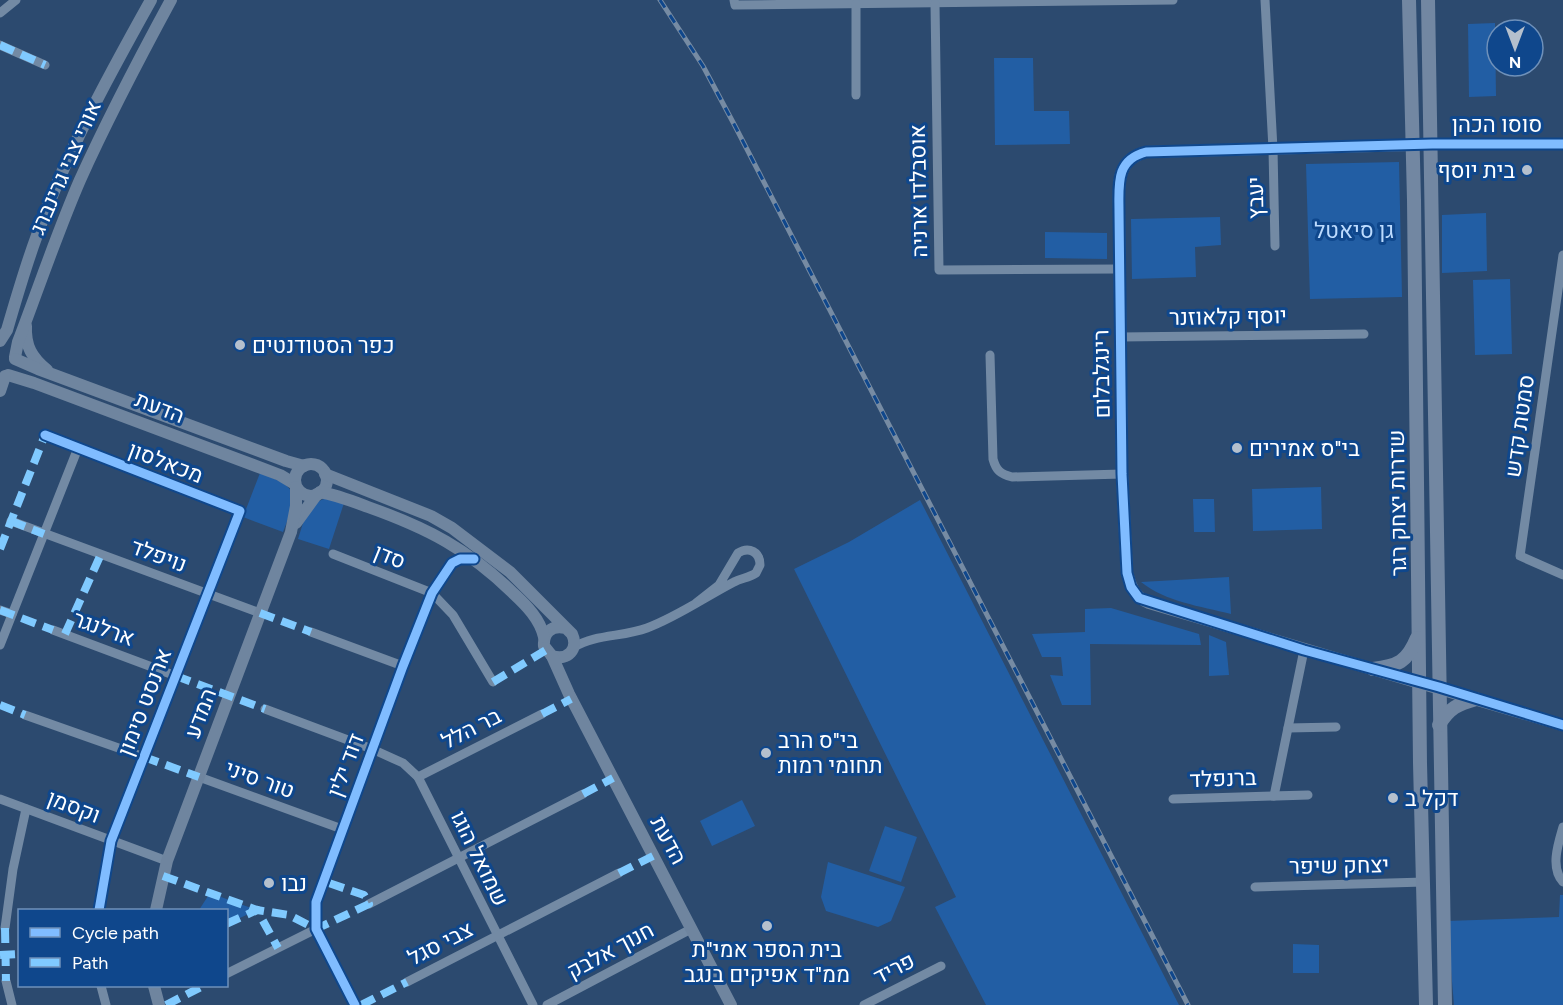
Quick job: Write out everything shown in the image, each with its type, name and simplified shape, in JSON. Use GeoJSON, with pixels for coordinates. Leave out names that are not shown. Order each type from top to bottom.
{"type":"FeatureCollection","features":[{"type":"Feature","properties":{"kind":"main road","name":"שדרות יצחק רגר"},"geometry":{"type":"LineString","coordinates":[[1409,0],[1426,1005]]}},
{"type":"Feature","properties":{"kind":"main road","name":"שדרות יצחק רגר"},"geometry":{"type":"LineString","coordinates":[[1428,0],[1445,1005]]}},
{"type":"Feature","properties":{"kind":"main road"},"geometry":{"type":"LineString","coordinates":[[1373,669],[1387,667],[1406,659],[1419,634]]}},
{"type":"Feature","properties":{"kind":"main road"},"geometry":{"type":"LineString","coordinates":[[1439,725],[1450,709],[1476,699]]}},
{"type":"Feature","properties":{"kind":"street"},"geometry":{"type":"LineString","coordinates":[[0,13],[16,0]]}},
{"type":"Feature","properties":{"kind":"street","name":"אורי צבי גרינברג"},"geometry":{"type":"LineString","coordinates":[[0,343],[7,330],[36,238],[63,173],[107,78],[151,0]]}},
{"type":"Feature","properties":{"kind":"street","name":"אורי צבי גרינברג"},"geometry":{"type":"LineString","coordinates":[[4,376],[14,368],[18,342],[53,244],[80,180],[124,87],[171,0]]}},
{"type":"Feature","properties":{"kind":"street"},"geometry":{"type":"LineString","coordinates":[[735,3],[935,4],[1173,0]]}},
{"type":"Feature","properties":{"kind":"street","name":"יעבץ"},"geometry":{"type":"LineString","coordinates":[[1265,0],[1273,148],[1275,246]]}},
{"type":"Feature","properties":{"kind":"street"},"geometry":{"type":"LineString","coordinates":[[856,4],[856,95]]}},
{"type":"Feature","properties":{"kind":"street","name":"אוסבלדו ארניה"},"geometry":{"type":"LineString","coordinates":[[935,4],[939,270],[1119,269]]}},
{"type":"Feature","properties":{"kind":"street"},"geometry":{"type":"LineString","coordinates":[[0,45],[45,65]]}},
{"type":"Feature","properties":{"kind":"street","name":"סוסו הכהן"},"geometry":{"type":"LineString","coordinates":[[1432,144],[1562,143]]}},
{"type":"Feature","properties":{"kind":"street","name":"רינגלבלום"},"geometry":{"type":"LineString","coordinates":[[1432,144],[1146,152],[1134,155],[1127,160],[1119,182],[1122,474],[1127,573],[1131,587],[1139,598],[1304,651],[1439,687],[1563,725]]}},
{"type":"Feature","properties":{"kind":"street","name":"סמטת קדש"},"geometry":{"type":"LineString","coordinates":[[1563,255],[1520,556],[1563,575]]}},
{"type":"Feature","properties":{"kind":"street"},"geometry":{"type":"LineString","coordinates":[[0,323],[16,301]]}},
{"type":"Feature","properties":{"kind":"street"},"geometry":{"type":"LineString","coordinates":[[28,314],[26,336],[30,352],[42,366],[58,377]]}},
{"type":"Feature","properties":{"kind":"street","name":"יוסף קלאוזנר"},"geometry":{"type":"LineString","coordinates":[[1120,337],[1364,334]]}},
{"type":"Feature","properties":{"kind":"street","name":"הדעת"},"geometry":{"type":"LineString","coordinates":[[0,343],[9,349],[15,358],[58,377],[293,464],[304,466]]}},
{"type":"Feature","properties":{"kind":"street"},"geometry":{"type":"LineString","coordinates":[[990,355],[993,459],[995,468],[999,472],[1012,477],[1122,474]]}},
{"type":"Feature","properties":{"kind":"street"},"geometry":{"type":"LineString","coordinates":[[0,391],[4,376]]}},
{"type":"Feature","properties":{"kind":"street","name":"הדעת"},"geometry":{"type":"LineString","coordinates":[[4,376],[34,383],[280,475],[296,486]]}},
{"type":"Feature","properties":{"kind":"street","name":"מכאלסון"},"geometry":{"type":"LineString","coordinates":[[45,435],[240,511]]}},
{"type":"Feature","properties":{"kind":"street"},"geometry":{"type":"LineString","coordinates":[[0,645],[78,448]]}},
{"type":"Feature","properties":{"kind":"street"},"geometry":{"type":"LineString","coordinates":[[572,650],[568,631],[510,572],[452,528],[431,516],[325,474],[316,465],[304,466],[297,472],[296,486],[299,491],[308,495],[319,493],[334,495],[384,512],[426,529],[474,559],[501,581],[538,621],[544,637],[544,646],[552,656],[562,658],[584,642],[646,628],[696,603],[735,581],[756,573],[760,565],[758,556],[751,550],[742,550],[738,553],[720,585],[696,603]]}},
{"type":"Feature","properties":{"kind":"street"},"geometry":{"type":"LineString","coordinates":[[319,493],[325,486],[325,474]]}},
{"type":"Feature","properties":{"kind":"street","name":"המדע"},"geometry":{"type":"LineString","coordinates":[[156,909],[167,861],[291,532],[296,506],[296,486]]}},
{"type":"Feature","properties":{"kind":"street","name":"המדע"},"geometry":{"type":"LineString","coordinates":[[291,532],[319,493]]}},
{"type":"Feature","properties":{"kind":"street","name":"ארנסט סימון"},"geometry":{"type":"LineString","coordinates":[[99,909],[111,840],[240,511]]}},
{"type":"Feature","properties":{"kind":"street","name":"נויפלד"},"geometry":{"type":"LineString","coordinates":[[11,521],[260,613]]}},
{"type":"Feature","properties":{"kind":"street"},"geometry":{"type":"LineString","coordinates":[[446,541],[450,549],[449,566]]}},
{"type":"Feature","properties":{"kind":"street","name":"סדן"},"geometry":{"type":"LineString","coordinates":[[333,554],[432,593]]}},
{"type":"Feature","properties":{"kind":"street"},"geometry":{"type":"LineString","coordinates":[[449,566],[460,559],[474,559]]}},
{"type":"Feature","properties":{"kind":"street","name":"דוד ילין"},"geometry":{"type":"LineString","coordinates":[[356,1005],[316,929],[315,902],[432,593],[449,566]]}},
{"type":"Feature","properties":{"kind":"street"},"geometry":{"type":"LineString","coordinates":[[432,593],[453,615],[493,682]]}},
{"type":"Feature","properties":{"kind":"street"},"geometry":{"type":"LineString","coordinates":[[0,610],[12,615]]}},
{"type":"Feature","properties":{"kind":"street"},"geometry":{"type":"LineString","coordinates":[[544,637],[550,629],[555,627],[601,638]]}},
{"type":"Feature","properties":{"kind":"street","name":"ארלנגר"},"geometry":{"type":"LineString","coordinates":[[53,630],[176,676]]}},
{"type":"Feature","properties":{"kind":"street"},"geometry":{"type":"LineString","coordinates":[[311,632],[403,666]]}},
{"type":"Feature","properties":{"kind":"street","name":"הדעת"},"geometry":{"type":"LineString","coordinates":[[569,694],[567,674],[572,650]]}},
{"type":"Feature","properties":{"kind":"street","name":"ברנפלד"},"geometry":{"type":"LineString","coordinates":[[1274,796],[1304,651]]}},
{"type":"Feature","properties":{"kind":"street","name":"הדעת"},"geometry":{"type":"LineString","coordinates":[[552,656],[569,694],[731,1005]]}},
{"type":"Feature","properties":{"kind":"street","name":"שמואל הוגו"},"geometry":{"type":"LineString","coordinates":[[265,709],[404,763],[418,777],[533,1005]]}},
{"type":"Feature","properties":{"kind":"street","name":"בר הלל"},"geometry":{"type":"LineString","coordinates":[[418,777],[542,714]]}},
{"type":"Feature","properties":{"kind":"street"},"geometry":{"type":"LineString","coordinates":[[25,715],[144,757]]}},
{"type":"Feature","properties":{"kind":"street"},"geometry":{"type":"LineString","coordinates":[[1288,728],[1336,727]]}},
{"type":"Feature","properties":{"kind":"street","name":"טור סיני"},"geometry":{"type":"LineString","coordinates":[[199,777],[342,829]]}},
{"type":"Feature","properties":{"kind":"street"},"geometry":{"type":"LineString","coordinates":[[369,904],[583,794]]}},
{"type":"Feature","properties":{"kind":"street","name":"ברנפלד"},"geometry":{"type":"LineString","coordinates":[[1173,799],[1308,795]]}},
{"type":"Feature","properties":{"kind":"street","name":"וקסמן"},"geometry":{"type":"LineString","coordinates":[[0,799],[167,861]]}},
{"type":"Feature","properties":{"kind":"street"},"geometry":{"type":"LineString","coordinates":[[5,928],[13,868],[26,809]]}},
{"type":"Feature","properties":{"kind":"street"},"geometry":{"type":"LineString","coordinates":[[1563,826],[1556,857],[1557,874],[1563,882]]}},
{"type":"Feature","properties":{"kind":"street","name":"צבי סגל"},"geometry":{"type":"LineString","coordinates":[[406,982],[618,873]]}},
{"type":"Feature","properties":{"kind":"street","name":"יצחק שיפר"},"geometry":{"type":"LineString","coordinates":[[1255,887],[1424,882]]}},
{"type":"Feature","properties":{"kind":"street"},"geometry":{"type":"LineString","coordinates":[[228,973],[316,929]]}},
{"type":"Feature","properties":{"kind":"street","name":"חנוך אלבק"},"geometry":{"type":"LineString","coordinates":[[547,1005],[691,929]]}},
{"type":"Feature","properties":{"kind":"street","name":"פריד"},"geometry":{"type":"LineString","coordinates":[[869,1004],[941,966]]}},
{"type":"Feature","properties":{"kind":"street"},"geometry":{"type":"LineString","coordinates":[[6,981],[12,1005]]}},
{"type":"Feature","properties":{"kind":"street"},"geometry":{"type":"LineString","coordinates":[[101,987],[106,1005]]}},
{"type":"Feature","properties":{"kind":"street"},"geometry":{"type":"LineString","coordinates":[[154,987],[159,1005]]}},
{"type":"Feature","properties":{"kind":"green space"},"geometry":{"type":"Polygon","coordinates":[[[1485,23],[1485,78],[1496,78],[1496,96],[1469,97],[1468,24],[1485,23]]]}},
{"type":"Feature","properties":{"kind":"green space"},"geometry":{"type":"Polygon","coordinates":[[[994,58],[1033,58],[1034,111],[1069,111],[1070,144],[995,145],[994,58]]]}},
{"type":"Feature","properties":{"kind":"green space","name":"גן סיאטל"},"geometry":{"type":"Polygon","coordinates":[[[1399,162],[1402,297],[1310,299],[1306,164],[1399,162]]]}},
{"type":"Feature","properties":{"kind":"green space"},"geometry":{"type":"Polygon","coordinates":[[[1486,213],[1487,271],[1442,273],[1442,215],[1486,213]]]}},
{"type":"Feature","properties":{"kind":"green space"},"geometry":{"type":"Polygon","coordinates":[[[1220,217],[1221,245],[1195,247],[1196,277],[1132,279],[1131,219],[1220,217]]]}},
{"type":"Feature","properties":{"kind":"green space"},"geometry":{"type":"Polygon","coordinates":[[[1045,232],[1107,233],[1107,259],[1045,258],[1045,232]]]}},
{"type":"Feature","properties":{"kind":"green space"},"geometry":{"type":"Polygon","coordinates":[[[1510,279],[1512,354],[1475,355],[1473,280],[1510,279]]]}},
{"type":"Feature","properties":{"kind":"green space"},"geometry":{"type":"Polygon","coordinates":[[[260,473],[283,483],[292,493],[293,500],[283,532],[243,517],[260,473]]]}},
{"type":"Feature","properties":{"kind":"green space"},"geometry":{"type":"Polygon","coordinates":[[[1321,487],[1322,529],[1253,531],[1252,489],[1321,487]]]}},
{"type":"Feature","properties":{"kind":"green space"},"geometry":{"type":"Polygon","coordinates":[[[327,498],[344,503],[329,549],[298,539],[311,508],[320,500],[327,498]]]}},
{"type":"Feature","properties":{"kind":"green space"},"geometry":{"type":"Polygon","coordinates":[[[1193,499],[1214,499],[1215,532],[1194,532],[1193,499]]]}},
{"type":"Feature","properties":{"kind":"green space"},"geometry":{"type":"Polygon","coordinates":[[[920,500],[1179,1005],[986,1005],[935,907],[956,897],[794,569],[849,542],[920,500]]]}},
{"type":"Feature","properties":{"kind":"green space"},"geometry":{"type":"Polygon","coordinates":[[[1229,577],[1231,614],[1172,599],[1141,582],[1229,577]]]}},
{"type":"Feature","properties":{"kind":"green space"},"geometry":{"type":"Polygon","coordinates":[[[1111,608],[1199,634],[1201,645],[1090,644],[1091,705],[1062,705],[1050,675],[1063,676],[1061,657],[1042,657],[1032,634],[1085,632],[1085,609],[1111,608]]]}},
{"type":"Feature","properties":{"kind":"green space"},"geometry":{"type":"Polygon","coordinates":[[[1209,635],[1226,642],[1229,675],[1209,676],[1209,635]]]}},
{"type":"Feature","properties":{"kind":"green space"},"geometry":{"type":"Polygon","coordinates":[[[742,800],[755,826],[712,846],[700,821],[742,800]]]}},
{"type":"Feature","properties":{"kind":"green space"},"geometry":{"type":"Polygon","coordinates":[[[885,826],[917,837],[901,882],[869,871],[885,826]]]}},
{"type":"Feature","properties":{"kind":"green space"},"geometry":{"type":"Polygon","coordinates":[[[828,862],[905,887],[891,921],[878,927],[826,911],[821,897],[828,862]]]}},
{"type":"Feature","properties":{"kind":"green space"},"geometry":{"type":"Polygon","coordinates":[[[210,893],[257,910],[228,924],[228,909],[200,909],[210,893]]]}},
{"type":"Feature","properties":{"kind":"green space"},"geometry":{"type":"Polygon","coordinates":[[[1560,895],[1563,895],[1563,1005],[1454,1005],[1447,921],[1559,917],[1560,895]]]}},
{"type":"Feature","properties":{"kind":"green space"},"geometry":{"type":"Polygon","coordinates":[[[1293,944],[1319,945],[1319,973],[1293,973],[1293,944]]]}},
{"type":"Feature","properties":{"kind":"railway"},"geometry":{"type":"LineString","coordinates":[[660,0],[703,66],[735,126],[1188,1005]]}},
{"type":"Feature","properties":{"kind":"marked path"},"geometry":{"type":"LineString","coordinates":[[0,45],[45,65]]}},
{"type":"Feature","properties":{"kind":"marked path"},"geometry":{"type":"LineString","coordinates":[[0,549],[45,435],[48,436]]}},
{"type":"Feature","properties":{"kind":"marked path"},"geometry":{"type":"LineString","coordinates":[[11,521],[44,534]]}},
{"type":"Feature","properties":{"kind":"marked path"},"geometry":{"type":"LineString","coordinates":[[65,634],[101,554]]}},
{"type":"Feature","properties":{"kind":"marked path"},"geometry":{"type":"LineString","coordinates":[[0,610],[53,630]]}},
{"type":"Feature","properties":{"kind":"marked path"},"geometry":{"type":"LineString","coordinates":[[260,613],[311,632]]}},
{"type":"Feature","properties":{"kind":"marked path"},"geometry":{"type":"LineString","coordinates":[[493,682],[546,650]]}},
{"type":"Feature","properties":{"kind":"marked path"},"geometry":{"type":"LineString","coordinates":[[176,676],[265,709]]}},
{"type":"Feature","properties":{"kind":"marked path"},"geometry":{"type":"LineString","coordinates":[[542,714],[571,699]]}},
{"type":"Feature","properties":{"kind":"marked path"},"geometry":{"type":"LineString","coordinates":[[0,705],[25,715]]}},
{"type":"Feature","properties":{"kind":"marked path"},"geometry":{"type":"LineString","coordinates":[[144,757],[199,777]]}},
{"type":"Feature","properties":{"kind":"marked path"},"geometry":{"type":"LineString","coordinates":[[583,794],[613,778]]}},
{"type":"Feature","properties":{"kind":"marked path"},"geometry":{"type":"LineString","coordinates":[[619,873],[653,856]]}},
{"type":"Feature","properties":{"kind":"marked path"},"geometry":{"type":"LineString","coordinates":[[163,876],[257,910],[289,915],[316,929],[369,904],[364,895],[323,881]]}},
{"type":"Feature","properties":{"kind":"marked path"},"geometry":{"type":"LineString","coordinates":[[228,923],[257,910],[278,948]]}},
{"type":"Feature","properties":{"kind":"marked path"},"geometry":{"type":"LineString","coordinates":[[5,928],[6,981]]}},
{"type":"Feature","properties":{"kind":"marked path"},"geometry":{"type":"LineString","coordinates":[[0,955],[18,954]]}},
{"type":"Feature","properties":{"kind":"marked path"},"geometry":{"type":"LineString","coordinates":[[361,1005],[407,982]]}},
{"type":"Feature","properties":{"kind":"marked path"},"geometry":{"type":"LineString","coordinates":[[166,1005],[201,987]]}},
{"type":"Feature","properties":{"kind":"cycle path"},"geometry":{"type":"LineString","coordinates":[[1563,144],[1432,144],[1146,152],[1129,161],[1124,167],[1119,183],[1122,474],[1127,573],[1131,587],[1139,598],[1304,650],[1439,687],[1563,725]]}},
{"type":"Feature","properties":{"kind":"cycle path"},"geometry":{"type":"LineString","coordinates":[[45,435],[240,511],[111,841],[99,909]]}},
{"type":"Feature","properties":{"kind":"cycle path"},"geometry":{"type":"LineString","coordinates":[[355,1005],[316,929],[316,902],[432,593],[452,563],[460,559],[474,559]]}},
{"type":"Feature","properties":{"kind":"place","name":"בית יוסף"},"geometry":{"type":"Point","coordinates":[1527,170]}},
{"type":"Feature","properties":{"kind":"place","name":"כפר הסטודנטים"},"geometry":{"type":"Point","coordinates":[240,345]}},
{"type":"Feature","properties":{"kind":"place","name":"בי\"ס אמירים"},"geometry":{"type":"Point","coordinates":[1237,448]}},
{"type":"Feature","properties":{"kind":"place","name":"בי\"ס הרב תחומי רמות"},"geometry":{"type":"Point","coordinates":[766,753]}},
{"type":"Feature","properties":{"kind":"place","name":"דקל ב"},"geometry":{"type":"Point","coordinates":[1393,798]}},
{"type":"Feature","properties":{"kind":"place","name":"נבו"},"geometry":{"type":"Point","coordinates":[269,883]}},
{"type":"Feature","properties":{"kind":"place","name":"בית הספר אמי\"ת ממ\"ד אפיקים בנגב"},"geometry":{"type":"Point","coordinates":[767,926]}}]}
